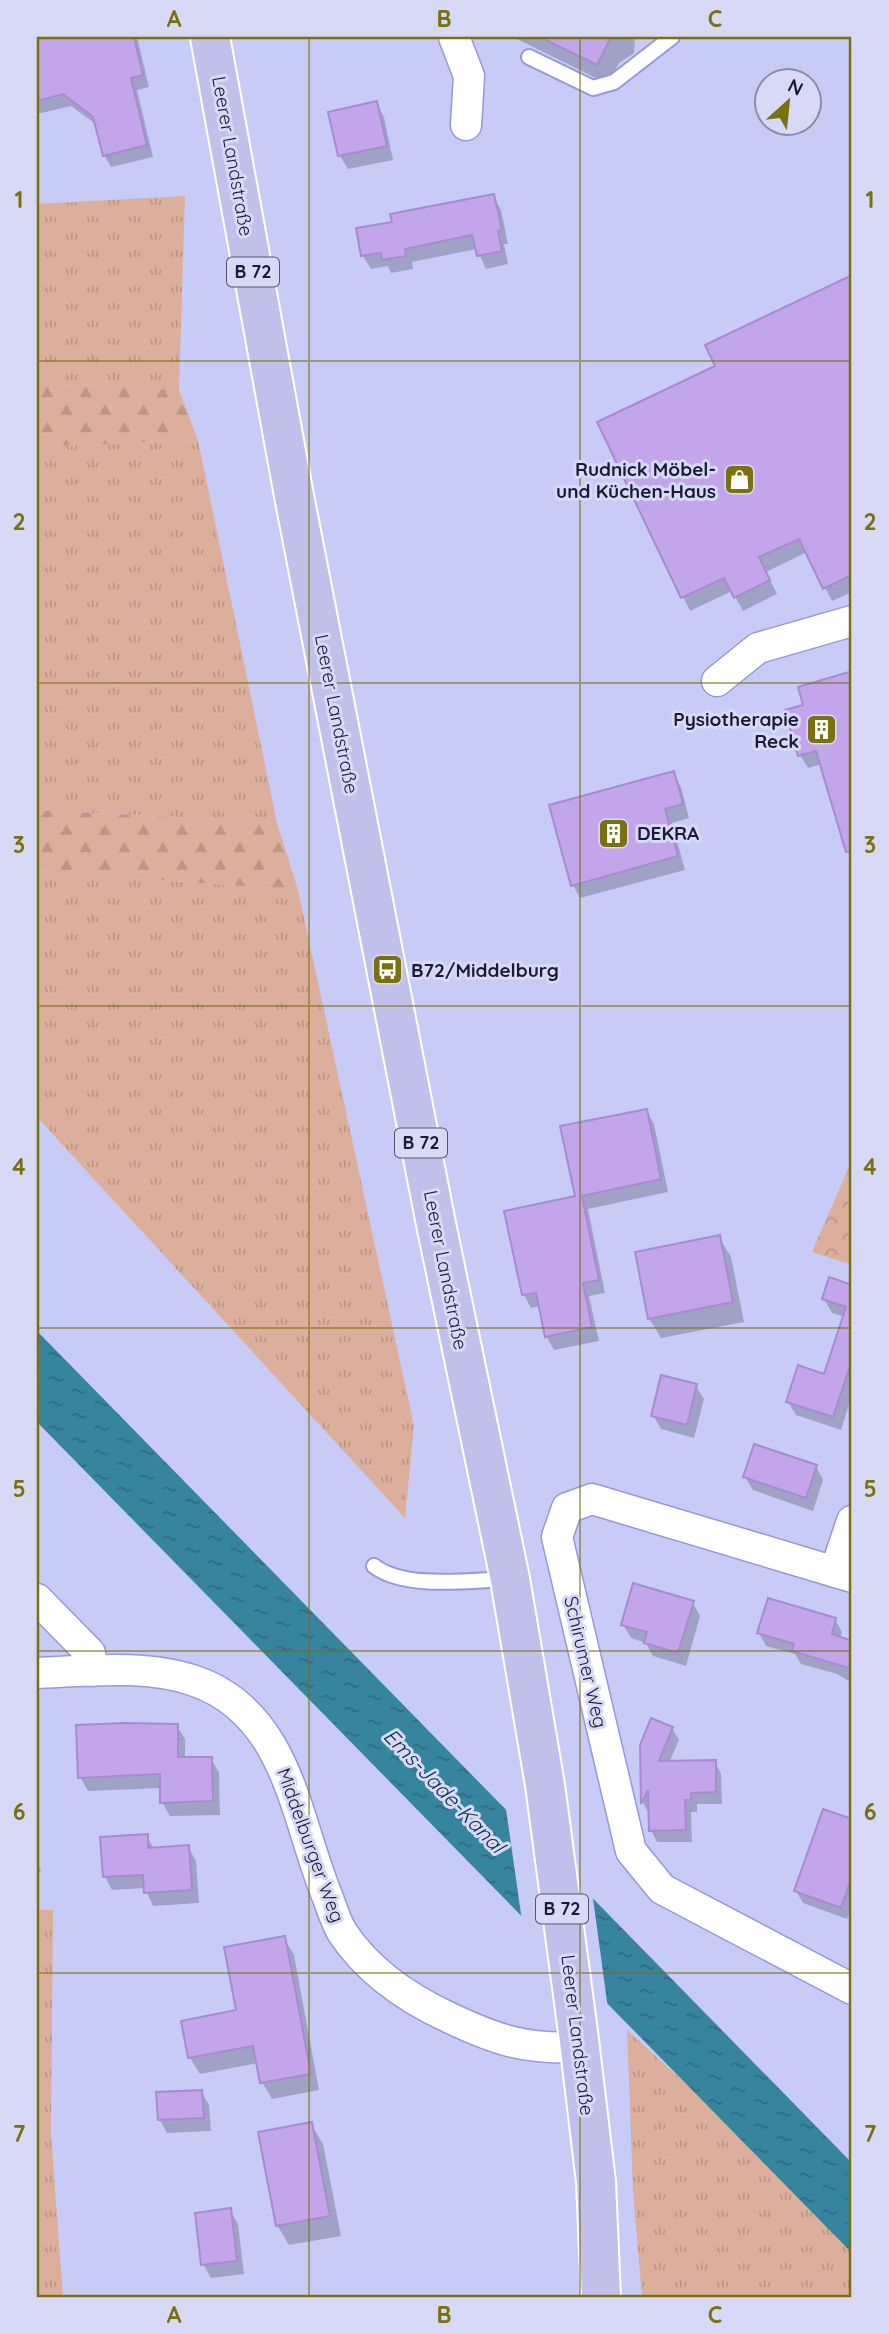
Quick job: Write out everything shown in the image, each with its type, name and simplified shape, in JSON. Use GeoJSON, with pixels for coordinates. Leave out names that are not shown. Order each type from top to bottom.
{"type":"FeatureCollection","features":[{"type":"Feature","properties":{"kind":"main road","name":"Leerer Landstraße"},"geometry":{"type":"LineString","coordinates":[[211,39],[295,501],[436,1224],[510,1579],[545,1785],[579,2040],[596,2182],[601,2297]]}},
{"type":"Feature","properties":{"kind":"street"},"geometry":{"type":"LineString","coordinates":[[454,37],[469,76],[466,125]]}},
{"type":"Feature","properties":{"kind":"street"},"geometry":{"type":"LineString","coordinates":[[717,681],[758,648],[852,621]]}},
{"type":"Feature","properties":{"kind":"street","name":"Schirumer Weg"},"geometry":{"type":"LineString","coordinates":[[844,1575],[592,1499],[567,1508],[557,1537],[631,1851],[662,1889],[852,1989]]}},
{"type":"Feature","properties":{"kind":"street"},"geometry":{"type":"LineString","coordinates":[[844,1575],[852,1521]]}},
{"type":"Feature","properties":{"kind":"street"},"geometry":{"type":"LineString","coordinates":[[37,1599],[90,1653],[93,1671]]}},
{"type":"Feature","properties":{"kind":"street","name":"Middelburger Weg"},"geometry":{"type":"LineString","coordinates":[[37,1673],[150,1673],[195,1681],[225,1696],[252,1718],[276,1749],[288,1776],[318,1873],[341,1931],[395,1988],[445,2016],[516,2045],[579,2040]]}},
{"type":"Feature","properties":{"kind":"lane"},"geometry":{"type":"LineString","coordinates":[[529,57],[593,88],[614,82],[671,37]]}},
{"type":"Feature","properties":{"kind":"lane"},"geometry":{"type":"LineString","coordinates":[[374,1566],[384,1573],[411,1580],[510,1579]]}},
{"type":"Feature","properties":{"kind":"green space"},"geometry":{"type":"Polygon","coordinates":[[[185,196],[179,390],[37,383],[37,204],[185,196]]]}},
{"type":"Feature","properties":{"kind":"green space"},"geometry":{"type":"Polygon","coordinates":[[[37,383],[179,390],[198,440],[37,447],[37,383]]]}},
{"type":"Feature","properties":{"kind":"green space"},"geometry":{"type":"Polygon","coordinates":[[[198,440],[277,823],[37,810],[37,447],[198,440]]]}},
{"type":"Feature","properties":{"kind":"green space"},"geometry":{"type":"Polygon","coordinates":[[[37,810],[277,823],[298,890],[38,871],[37,895],[37,810]]]}},
{"type":"Feature","properties":{"kind":"green space"},"geometry":{"type":"Polygon","coordinates":[[[37,871],[298,890],[414,1426],[405,1518],[37,1117],[37,871]]]}},
{"type":"Feature","properties":{"kind":"green space"},"geometry":{"type":"Polygon","coordinates":[[[852,1160],[852,1265],[812,1252],[852,1160]]]}},
{"type":"Feature","properties":{"kind":"green space"},"geometry":{"type":"Polygon","coordinates":[[[37,1910],[53,1910],[51,2134],[63,2297],[37,2297],[37,1910]]]}},
{"type":"Feature","properties":{"kind":"green space"},"geometry":{"type":"Polygon","coordinates":[[[627,2030],[703,2099],[852,2252],[852,2297],[642,2297],[633,2192],[627,2030]]]}},
{"type":"Feature","properties":{"kind":"water","name":"Ems-Jade-Kanal"},"geometry":{"type":"Polygon","coordinates":[[[37,1331],[852,2163],[852,2253],[37,1422],[37,1331]]]}},
{"type":"Feature","properties":{"kind":"pier"},"geometry":{"type":"Polygon","coordinates":[[[505,1802],[592,1891],[608,2009],[522,1921],[505,1802]]]}},
{"type":"Feature","properties":{"kind":"building"},"geometry":{"type":"Polygon","coordinates":[[[37,37],[134,37],[143,75],[131,78],[147,145],[103,156],[93,117],[63,94],[37,101],[37,37]]]}},
{"type":"Feature","properties":{"kind":"building"},"geometry":{"type":"Polygon","coordinates":[[[540,37],[611,37],[597,65],[540,37]]]}},
{"type":"Feature","properties":{"kind":"building"},"geometry":{"type":"Polygon","coordinates":[[[377,101],[387,146],[338,156],[328,112],[377,101]]]}},
{"type":"Feature","properties":{"kind":"building"},"geometry":{"type":"Polygon","coordinates":[[[494,194],[502,230],[498,231],[502,251],[477,256],[472,235],[405,249],[406,256],[382,260],[381,253],[361,256],[356,228],[392,222],[390,214],[494,194]]]}},
{"type":"Feature","properties":{"kind":"building","name":"Rudnick Möbel- und Küchen-Haus"},"geometry":{"type":"Polygon","coordinates":[[[852,275],[852,575],[823,589],[799,539],[759,557],[770,580],[734,598],[724,578],[681,598],[597,422],[715,366],[705,345],[852,275]]]}},
{"type":"Feature","properties":{"kind":"building","name":"Pysiotherapie Reck"},"geometry":{"type":"Polygon","coordinates":[[[852,671],[852,851],[846,852],[816,751],[798,756],[785,710],[803,705],[798,687],[852,671]]]}},
{"type":"Feature","properties":{"kind":"building","name":"DEKRA"},"geometry":{"type":"Polygon","coordinates":[[[674,771],[683,804],[665,809],[678,856],[571,886],[549,805],[674,771]]]}},
{"type":"Feature","properties":{"kind":"building"},"geometry":{"type":"Polygon","coordinates":[[[647,1109],[661,1179],[582,1196],[599,1280],[583,1283],[592,1327],[545,1337],[536,1293],[522,1295],[504,1211],[575,1196],[560,1126],[647,1109]]]}},
{"type":"Feature","properties":{"kind":"building"},"geometry":{"type":"Polygon","coordinates":[[[720,1235],[733,1302],[648,1319],[635,1252],[720,1235]]]}},
{"type":"Feature","properties":{"kind":"building"},"geometry":{"type":"Polygon","coordinates":[[[829,1277],[852,1285],[852,1360],[833,1417],[786,1402],[798,1365],[824,1374],[846,1307],[822,1299],[829,1277]]]}},
{"type":"Feature","properties":{"kind":"building"},"geometry":{"type":"Polygon","coordinates":[[[661,1375],[697,1384],[687,1425],[651,1416],[661,1375]]]}},
{"type":"Feature","properties":{"kind":"building"},"geometry":{"type":"Polygon","coordinates":[[[754,1444],[817,1465],[806,1498],[743,1477],[754,1444]]]}},
{"type":"Feature","properties":{"kind":"building"},"geometry":{"type":"Polygon","coordinates":[[[633,1583],[694,1601],[678,1653],[644,1643],[647,1632],[621,1625],[633,1583]]]}},
{"type":"Feature","properties":{"kind":"building"},"geometry":{"type":"Polygon","coordinates":[[[768,1598],[836,1618],[832,1634],[852,1641],[852,1669],[792,1651],[794,1644],[757,1633],[768,1598]]]}},
{"type":"Feature","properties":{"kind":"building"},"geometry":{"type":"Polygon","coordinates":[[[651,1718],[673,1727],[659,1761],[716,1760],[716,1792],[691,1793],[691,1800],[685,1800],[686,1830],[649,1831],[648,1790],[641,1804],[640,1745],[651,1718]]]}},
{"type":"Feature","properties":{"kind":"building"},"geometry":{"type":"Polygon","coordinates":[[[178,1724],[178,1757],[212,1757],[213,1801],[160,1803],[160,1774],[78,1778],[76,1725],[178,1724]]]}},
{"type":"Feature","properties":{"kind":"building"},"geometry":{"type":"Polygon","coordinates":[[[823,1809],[852,1819],[852,1876],[841,1908],[794,1891],[823,1809]]]}},
{"type":"Feature","properties":{"kind":"building"},"geometry":{"type":"Polygon","coordinates":[[[148,1834],[148,1848],[189,1845],[192,1890],[144,1893],[143,1875],[103,1877],[100,1837],[148,1834]]]}},
{"type":"Feature","properties":{"kind":"building"},"geometry":{"type":"Polygon","coordinates":[[[285,1936],[311,2074],[260,2083],[253,2046],[188,2058],[181,2021],[236,2010],[224,1947],[285,1936]]]}},
{"type":"Feature","properties":{"kind":"building"},"geometry":{"type":"Polygon","coordinates":[[[202,2090],[204,2118],[158,2120],[156,2092],[202,2090]]]}},
{"type":"Feature","properties":{"kind":"building"},"geometry":{"type":"Polygon","coordinates":[[[312,2122],[330,2216],[276,2226],[258,2132],[312,2122]]]}},
{"type":"Feature","properties":{"kind":"building"},"geometry":{"type":"Polygon","coordinates":[[[231,2208],[237,2261],[201,2265],[195,2213],[231,2208]]]}},
{"type":"Feature","properties":{"kind":"place","name":"Rudnick Möbel- und Küchen-Haus"},"geometry":{"type":"Point","coordinates":[739,480]}},
{"type":"Feature","properties":{"kind":"place","name":"Pysiotherapie Reck"},"geometry":{"type":"Point","coordinates":[822,730]}},
{"type":"Feature","properties":{"kind":"place","name":"DEKRA"},"geometry":{"type":"Point","coordinates":[614,833]}},
{"type":"Feature","properties":{"kind":"place","name":"B72/Middelburg"},"geometry":{"type":"Point","coordinates":[388,970]}}]}
